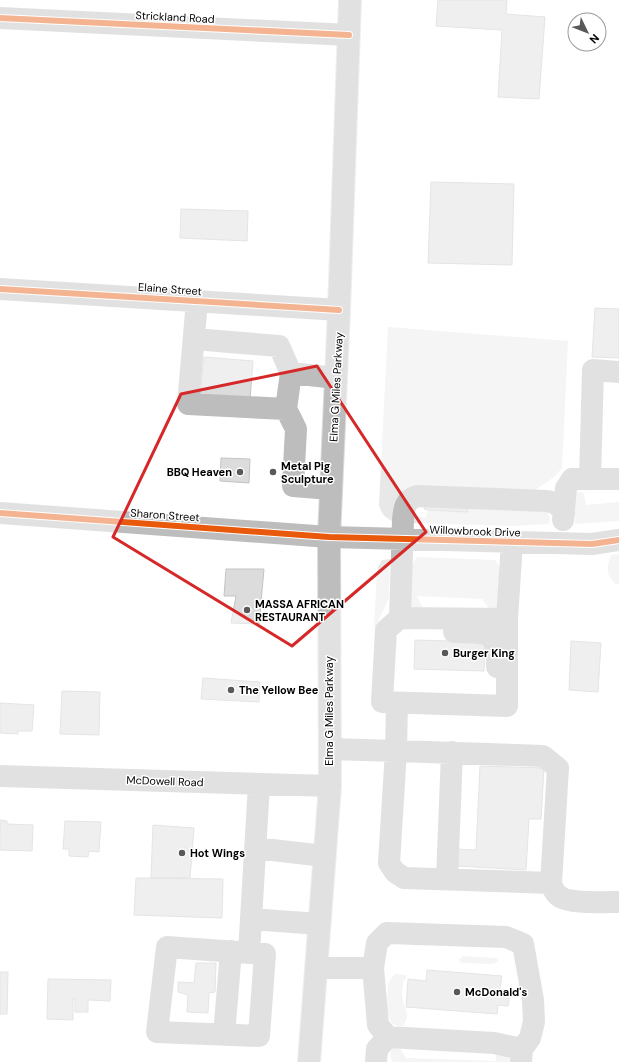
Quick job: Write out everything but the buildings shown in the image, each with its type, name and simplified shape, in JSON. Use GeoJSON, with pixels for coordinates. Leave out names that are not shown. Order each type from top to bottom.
{"type":"FeatureCollection","features":[{"type":"Feature","properties":{"kind":"street","name":"Elma G Miles Parkway"},"geometry":{"type":"LineString","coordinates":[[309,1062],[330,786],[329,537],[350,0]]}},
{"type":"Feature","properties":{"kind":"street","name":"Strickland Road"},"geometry":{"type":"LineString","coordinates":[[0,18],[349,35]]}},
{"type":"Feature","properties":{"kind":"street","name":"Elaine Street"},"geometry":{"type":"LineString","coordinates":[[0,289],[339,310]]}},
{"type":"Feature","properties":{"kind":"street"},"geometry":{"type":"LineString","coordinates":[[197,301],[188,404],[286,409]]}},
{"type":"Feature","properties":{"kind":"street"},"geometry":{"type":"LineString","coordinates":[[194,339],[279,346],[290,373],[286,409],[296,429],[293,486],[331,489]]}},
{"type":"Feature","properties":{"kind":"street"},"geometry":{"type":"LineString","coordinates":[[590,479],[593,370],[619,372]]}},
{"type":"Feature","properties":{"kind":"street"},"geometry":{"type":"LineString","coordinates":[[290,373],[336,378]]}},
{"type":"Feature","properties":{"kind":"street"},"geometry":{"type":"LineString","coordinates":[[562,544],[566,488],[572,478],[619,479]]}},
{"type":"Feature","properties":{"kind":"street"},"geometry":{"type":"LineString","coordinates":[[551,883],[404,878],[395,872],[389,863],[396,751],[390,702],[393,624],[403,539],[405,506],[409,500],[417,496],[546,501],[557,504],[564,513]]}},
{"type":"Feature","properties":{"kind":"street","name":"Sharon Street"},"geometry":{"type":"LineString","coordinates":[[0,513],[329,537]]}},
{"type":"Feature","properties":{"kind":"street","name":"Willowbrook Drive"},"geometry":{"type":"LineString","coordinates":[[329,537],[562,544],[592,544],[619,540]]}},
{"type":"Feature","properties":{"kind":"street"},"geometry":{"type":"LineString","coordinates":[[500,706],[512,542]]}},
{"type":"Feature","properties":{"kind":"street"},"geometry":{"type":"LineString","coordinates":[[393,624],[507,618]]}},
{"type":"Feature","properties":{"kind":"street"},"geometry":{"type":"LineString","coordinates":[[393,624],[411,630],[472,633],[488,635],[494,639],[496,647],[500,706]]}},
{"type":"Feature","properties":{"kind":"street"},"geometry":{"type":"LineString","coordinates":[[390,702],[500,706]]}},
{"type":"Feature","properties":{"kind":"street"},"geometry":{"type":"LineString","coordinates":[[330,749],[543,756],[558,768],[551,883],[555,892],[559,897],[568,900],[619,902]]}},
{"type":"Feature","properties":{"kind":"street"},"geometry":{"type":"LineString","coordinates":[[447,879],[452,752]]}},
{"type":"Feature","properties":{"kind":"street","name":"McDowell Road"},"geometry":{"type":"LineString","coordinates":[[0,776],[330,786]]}},
{"type":"Feature","properties":{"kind":"street"},"geometry":{"type":"LineString","coordinates":[[224,1035],[240,952],[251,919],[259,784]]}},
{"type":"Feature","properties":{"kind":"street"},"geometry":{"type":"LineString","coordinates":[[255,848],[324,856]]}},
{"type":"Feature","properties":{"kind":"street"},"geometry":{"type":"LineString","coordinates":[[251,919],[319,924]]}},
{"type":"Feature","properties":{"kind":"street"},"geometry":{"type":"LineString","coordinates":[[387,933],[506,937],[523,944],[533,1000],[534,1022],[530,1038],[521,1055],[494,1043],[388,1037],[378,1025],[373,968],[377,943],[387,933]]}},
{"type":"Feature","properties":{"kind":"street"},"geometry":{"type":"LineString","coordinates":[[168,947],[240,952],[265,954],[259,1036],[157,1032],[168,947]]}},
{"type":"Feature","properties":{"kind":"street"},"geometry":{"type":"LineString","coordinates":[[316,968],[373,968]]}},
{"type":"Feature","properties":{"kind":"street"},"geometry":{"type":"LineString","coordinates":[[376,1062],[377,1049],[388,1037]]}},
{"type":"Feature","properties":{"kind":"highlighted area"},"geometry":{"type":"Polygon","coordinates":[[[317,366],[426,532],[292,646],[113,537],[181,394],[317,366]]]}},
{"type":"Feature","properties":{"kind":"shaded area"},"geometry":{"type":"Polygon","coordinates":[[[388,327],[568,341],[562,468],[554,477],[528,495],[409,491],[392,521],[387,518],[382,513],[379,505],[388,327]]]}},
{"type":"Feature","properties":{"kind":"shaded area"},"geometry":{"type":"Polygon","coordinates":[[[578,492],[582,492],[584,494],[586,505],[619,502],[619,521],[575,524],[574,497],[578,492]]]}},
{"type":"Feature","properties":{"kind":"shaded area"},"geometry":{"type":"Polygon","coordinates":[[[470,505],[548,512],[550,520],[548,524],[514,526],[409,523],[413,517],[426,517],[428,510],[467,512],[470,505]]]}},
{"type":"Feature","properties":{"kind":"shaded area"},"geometry":{"type":"Polygon","coordinates":[[[619,554],[619,585],[614,583],[608,574],[608,568],[611,555],[619,554]]]}},
{"type":"Feature","properties":{"kind":"shaded area"},"geometry":{"type":"Polygon","coordinates":[[[417,557],[495,560],[501,577],[499,612],[492,612],[482,599],[417,596],[423,608],[419,612],[410,605],[410,573],[417,557]]]}},
{"type":"Feature","properties":{"kind":"shaded area"},"geometry":{"type":"Polygon","coordinates":[[[390,559],[389,598],[375,628],[378,567],[382,560],[390,559]]]}},
{"type":"Feature","properties":{"kind":"shaded area"},"geometry":{"type":"Polygon","coordinates":[[[463,956],[497,958],[498,962],[492,964],[462,963],[459,960],[463,956]]]}},
{"type":"Feature","properties":{"kind":"shaded area"},"geometry":{"type":"Polygon","coordinates":[[[394,974],[407,975],[403,981],[402,999],[407,1015],[403,1026],[397,1026],[391,1022],[387,1011],[388,984],[394,974]]]}},
{"type":"Feature","properties":{"kind":"shaded area"},"geometry":{"type":"Polygon","coordinates":[[[399,1046],[406,1058],[496,1061],[496,1051],[508,1055],[511,1062],[393,1062],[390,1056],[391,1051],[393,1047],[399,1046]]]}},
{"type":"Feature","properties":{"kind":"cycle path"},"geometry":{"type":"LineString","coordinates":[[0,18],[349,35]]}},
{"type":"Feature","properties":{"kind":"cycle path"},"geometry":{"type":"LineString","coordinates":[[0,289],[339,310]]}},
{"type":"Feature","properties":{"kind":"cycle path"},"geometry":{"type":"LineString","coordinates":[[0,513],[329,537],[592,544],[619,540]]}},
{"type":"Feature","properties":{"kind":"place","name":"BBQ Heaven"},"geometry":{"type":"Point","coordinates":[240,472]}},
{"type":"Feature","properties":{"kind":"place","name":"Metal Pig Sculpture"},"geometry":{"type":"Point","coordinates":[273,472]}},
{"type":"Feature","properties":{"kind":"place","name":"MASSA AFRICAN RESTAURANT"},"geometry":{"type":"Point","coordinates":[247,610]}},
{"type":"Feature","properties":{"kind":"place","name":"Burger King"},"geometry":{"type":"Point","coordinates":[445,653]}},
{"type":"Feature","properties":{"kind":"place","name":"The Yellow Bee"},"geometry":{"type":"Point","coordinates":[231,690]}},
{"type":"Feature","properties":{"kind":"place","name":"Hot Wings"},"geometry":{"type":"Point","coordinates":[182,853]}},
{"type":"Feature","properties":{"kind":"place","name":"McDonald's"},"geometry":{"type":"Point","coordinates":[457,992]}}]}
